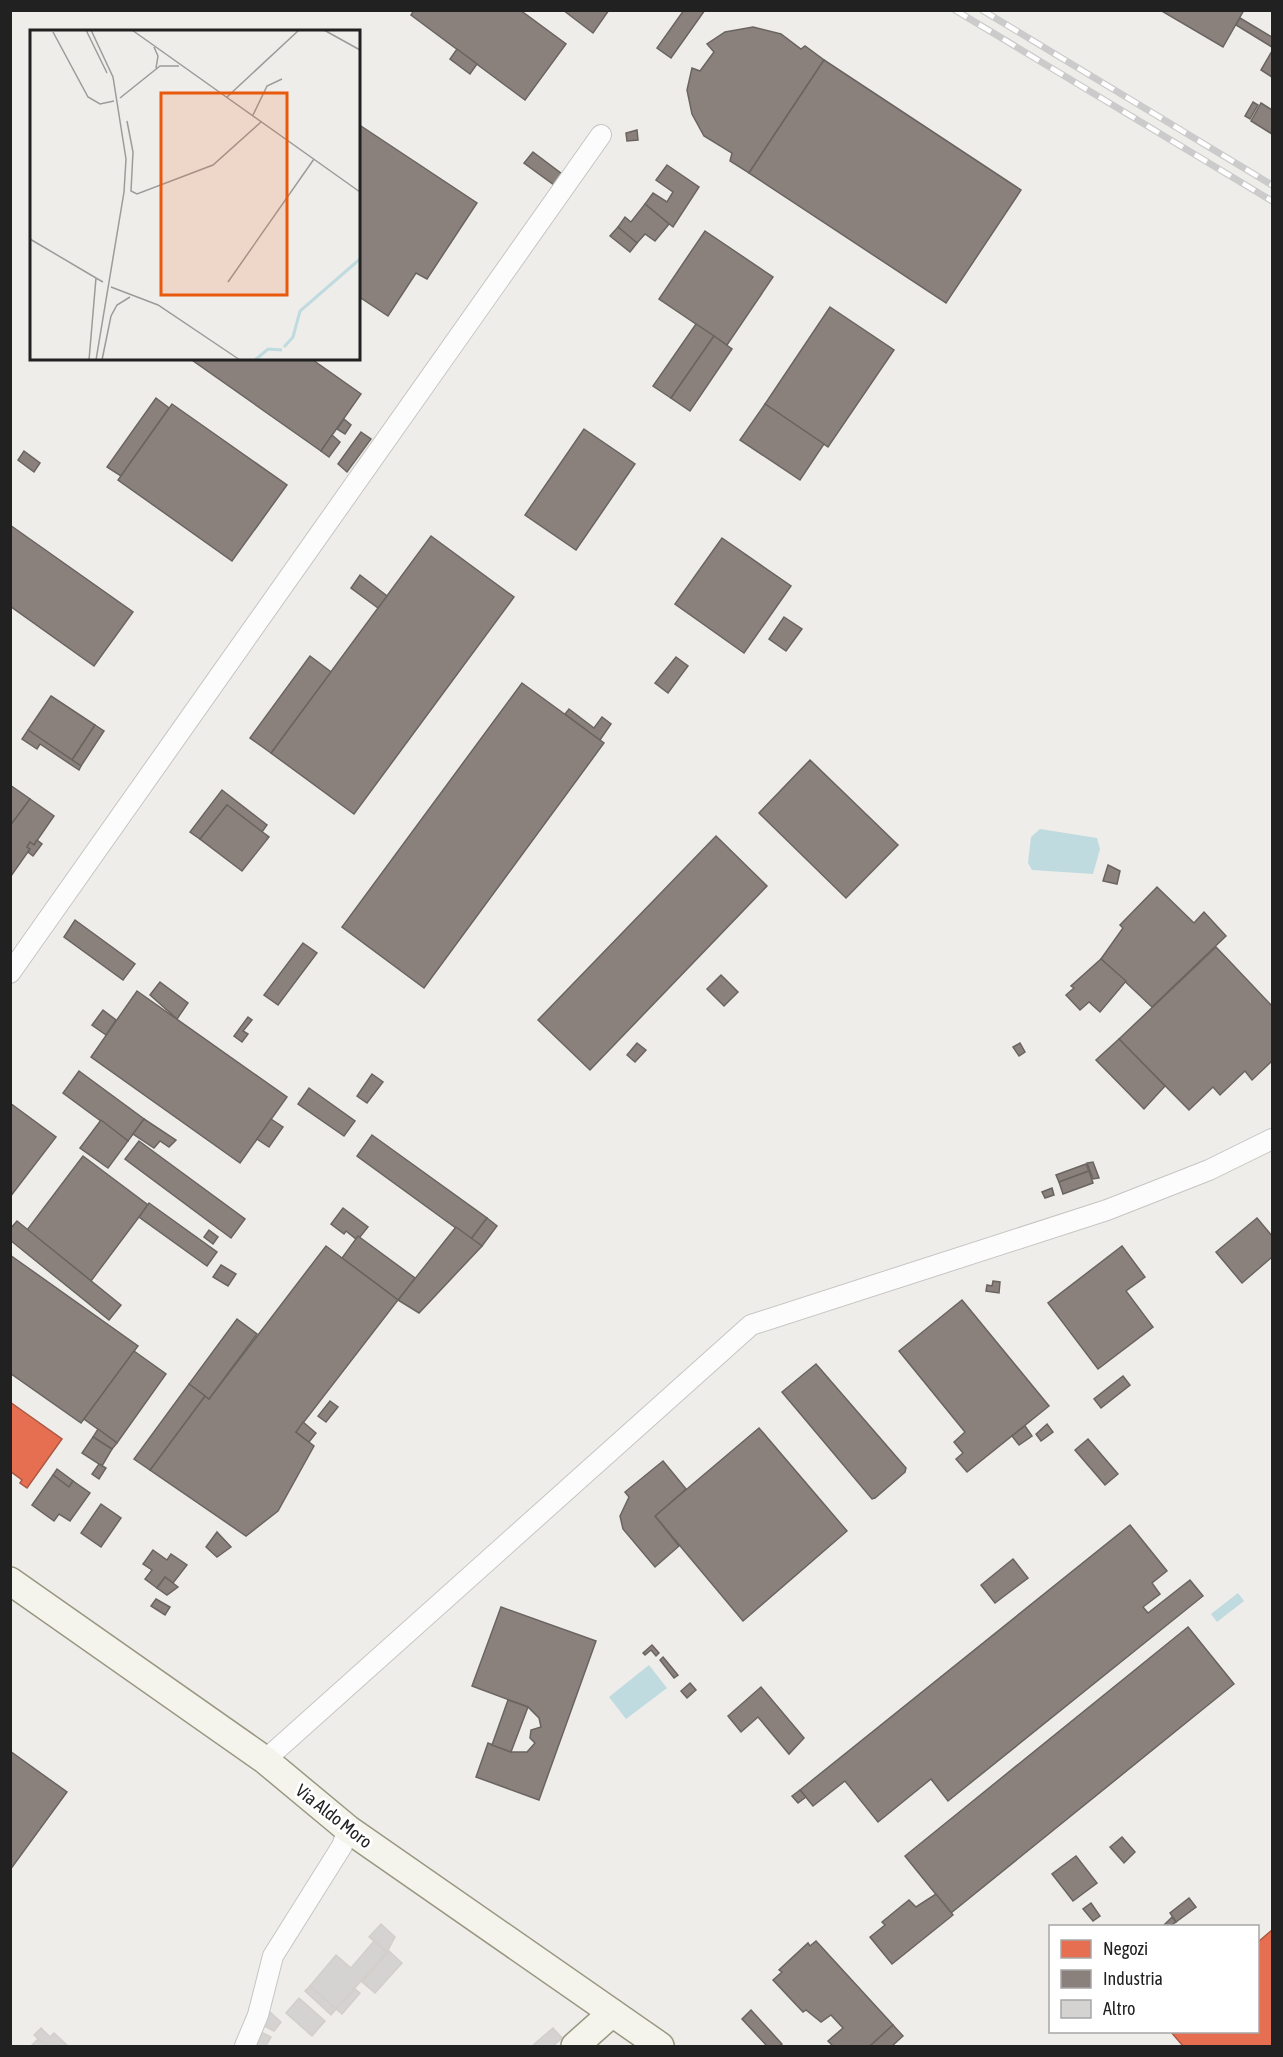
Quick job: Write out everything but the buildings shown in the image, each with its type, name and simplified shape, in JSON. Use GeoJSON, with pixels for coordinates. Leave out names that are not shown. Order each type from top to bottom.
{"type":"FeatureCollection","features":[{"type":"Feature","properties":{"kind":"main road","name":"Via Aldo Moro"},"geometry":{"type":"LineString","coordinates":[[10,1581],[265,1760],[348,1829],[660,2046]]}},
{"type":"Feature","properties":{"kind":"main road"},"geometry":{"type":"LineString","coordinates":[[575,2046],[612,2013]]}},
{"type":"Feature","properties":{"kind":"street"},"geometry":{"type":"LineString","coordinates":[[10,973],[602,135]]}},
{"type":"Feature","properties":{"kind":"street"},"geometry":{"type":"LineString","coordinates":[[265,1760],[751,1325],[1107,1210],[1209,1170],[1272,1139]]}},
{"type":"Feature","properties":{"kind":"street"},"geometry":{"type":"LineString","coordinates":[[245,2046],[258,2014],[273,1956],[342,1845],[348,1829]]}},
{"type":"Feature","properties":{"kind":"water"},"geometry":{"type":"Polygon","coordinates":[[[1040,829],[1097,838],[1100,849],[1093,874],[1032,870],[1028,863],[1031,837],[1040,829]]]}},
{"type":"Feature","properties":{"kind":"water"},"geometry":{"type":"Polygon","coordinates":[[[1238,1593],[1244,1601],[1217,1622],[1211,1614],[1238,1593]]]}},
{"type":"Feature","properties":{"kind":"water"},"geometry":{"type":"Polygon","coordinates":[[[649,1665],[667,1688],[626,1719],[609,1697],[649,1665]]]}},
{"type":"Feature","properties":{"kind":"railway"},"geometry":{"type":"LineString","coordinates":[[955,10],[1272,201]]}},
{"type":"Feature","properties":{"kind":"railway"},"geometry":{"type":"LineString","coordinates":[[982,10],[1272,185]]}}]}
